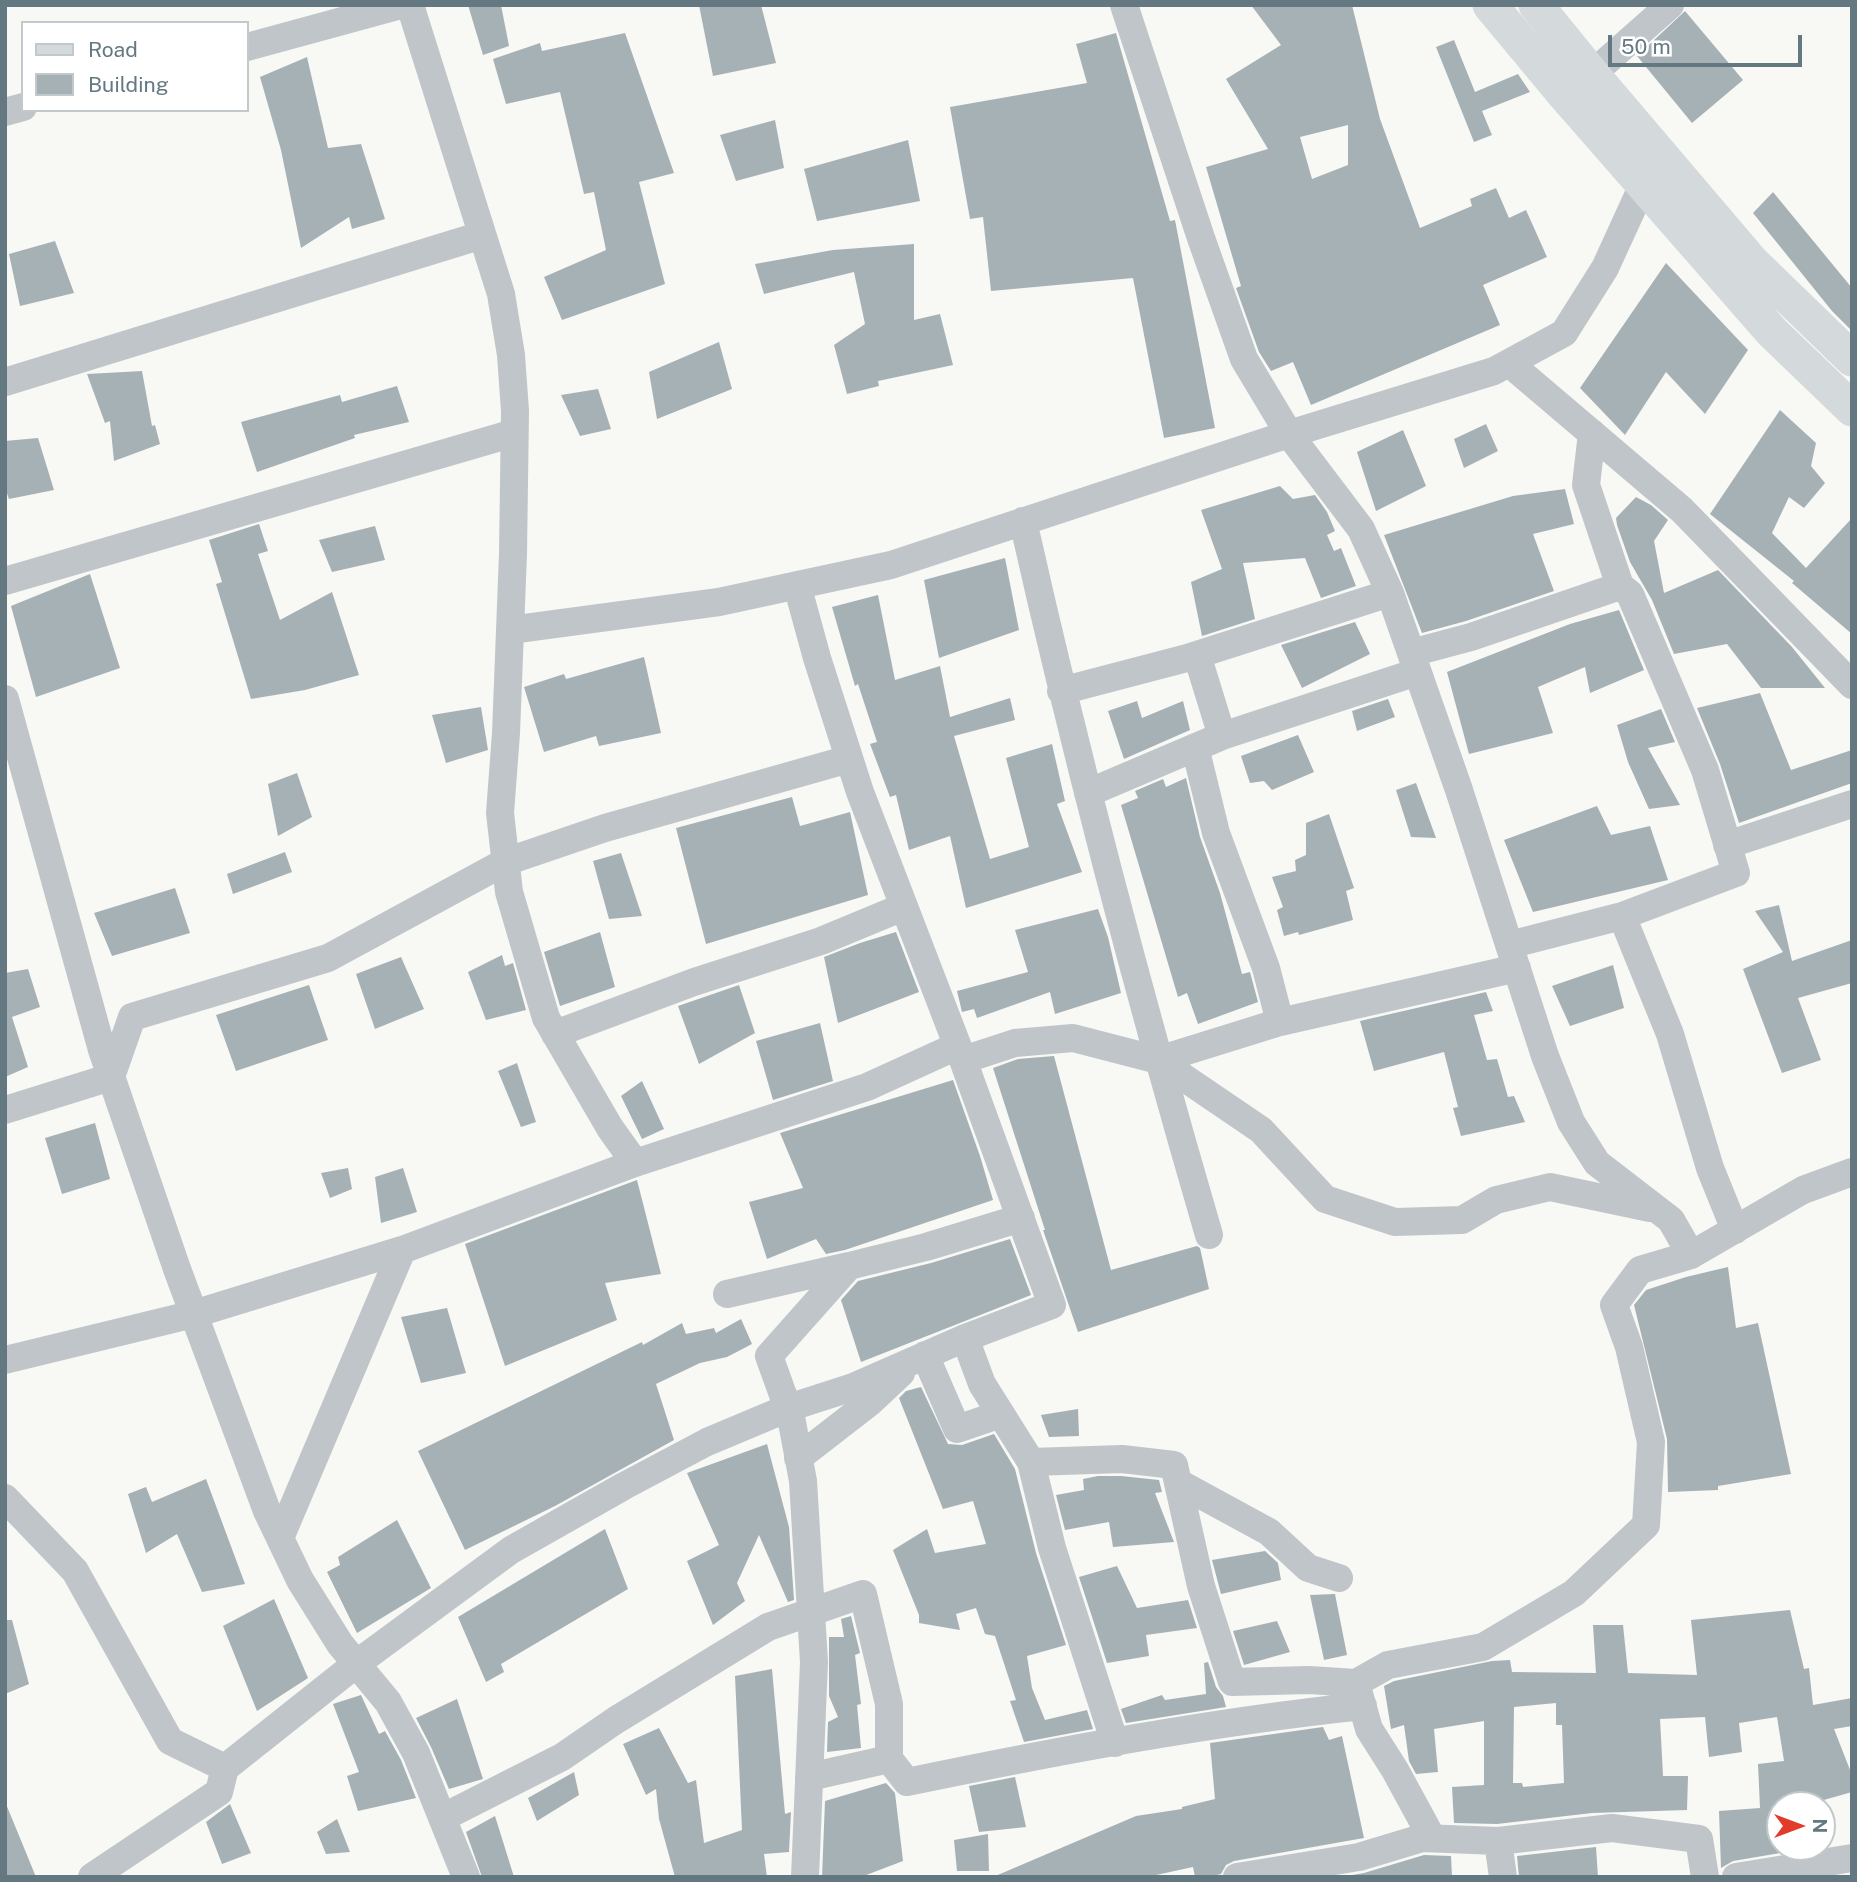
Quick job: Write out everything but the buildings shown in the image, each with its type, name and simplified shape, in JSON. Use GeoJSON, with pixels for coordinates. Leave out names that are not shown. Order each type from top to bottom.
{"type":"FeatureCollection","features":[{"type":"Feature","properties":{"kind":"main road"},"geometry":{"type":"LineString","coordinates":[[1490,5],[1772,331],[1852,410]]}},
{"type":"Feature","properties":{"kind":"main road"},"geometry":{"type":"LineString","coordinates":[[1536,5],[1752,262],[1852,359]]}},
{"type":"Feature","properties":{"kind":"street"},"geometry":{"type":"LineString","coordinates":[[248,47],[401,5]]}},
{"type":"Feature","properties":{"kind":"street"},"geometry":{"type":"LineString","coordinates":[[410,5],[501,294],[511,355],[514,433],[510,630],[500,813],[509,892],[546,1018],[610,1128],[635,1163]]}},
{"type":"Feature","properties":{"kind":"street"},"geometry":{"type":"LineString","coordinates":[[1124,5],[1201,239],[1244,359],[1289,434],[1361,529],[1390,593],[1545,1056],[1572,1122],[1597,1163],[1671,1220],[1691,1255]]}},
{"type":"Feature","properties":{"kind":"street"},"geometry":{"type":"LineString","coordinates":[[1592,74],[1670,5]]}},
{"type":"Feature","properties":{"kind":"street"},"geometry":{"type":"LineString","coordinates":[[510,630],[719,602],[891,565],[1289,434],[1494,371],[1564,333],[1605,268],[1643,185]]}},
{"type":"Feature","properties":{"kind":"street"},"geometry":{"type":"LineString","coordinates":[[5,382],[482,235]]}},
{"type":"Feature","properties":{"kind":"street"},"geometry":{"type":"LineString","coordinates":[[1509,363],[1682,510],[1852,685]]}},
{"type":"Feature","properties":{"kind":"street"},"geometry":{"type":"LineString","coordinates":[[5,581],[514,433]]}},
{"type":"Feature","properties":{"kind":"street"},"geometry":{"type":"LineString","coordinates":[[1158,1060],[1280,1022],[1513,957],[1736,873],[1706,770],[1630,594],[1620,586],[1587,485],[1592,433]]}},
{"type":"Feature","properties":{"kind":"street"},"geometry":{"type":"LineString","coordinates":[[1023,522],[1061,691],[1158,1060],[1209,1235]]}},
{"type":"Feature","properties":{"kind":"street"},"geometry":{"type":"LineString","coordinates":[[92,1877],[219,1792],[225,1768],[356,1664],[511,1550],[707,1442],[788,1408],[853,1387],[965,1338],[1052,1305],[849,759],[797,585]]}},
{"type":"Feature","properties":{"kind":"street"},"geometry":{"type":"LineString","coordinates":[[1088,793],[1222,736],[1414,662],[1471,637],[1620,586]]}},
{"type":"Feature","properties":{"kind":"street"},"geometry":{"type":"LineString","coordinates":[[1061,691],[1197,655],[1390,593]]}},
{"type":"Feature","properties":{"kind":"street"},"geometry":{"type":"LineString","coordinates":[[1197,655],[1222,736]]}},
{"type":"Feature","properties":{"kind":"street"},"geometry":{"type":"LineString","coordinates":[[5,699],[111,1077],[267,1511],[300,1580],[340,1644],[388,1702],[416,1754],[442,1818],[460,1874]]}},
{"type":"Feature","properties":{"kind":"street"},"geometry":{"type":"LineString","coordinates":[[1195,747],[1216,833],[1266,968],[1280,1022]]}},
{"type":"Feature","properties":{"kind":"street"},"geometry":{"type":"LineString","coordinates":[[111,1077],[132,1017],[328,958],[505,862],[605,828],[849,759]]}},
{"type":"Feature","properties":{"kind":"street"},"geometry":{"type":"LineString","coordinates":[[1727,845],[1852,804]]}},
{"type":"Feature","properties":{"kind":"street"},"geometry":{"type":"LineString","coordinates":[[555,1034],[694,982],[821,941],[903,907]]}},
{"type":"Feature","properties":{"kind":"street"},"geometry":{"type":"LineString","coordinates":[[1622,916],[1670,1034],[1710,1168],[1735,1230]]}},
{"type":"Feature","properties":{"kind":"street"},"geometry":{"type":"LineString","coordinates":[[5,1360],[194,1314],[402,1250],[635,1163],[867,1087],[960,1053],[1015,1043],[1073,1038],[1158,1060],[1261,1130],[1325,1199],[1395,1222],[1462,1220],[1496,1200],[1550,1187],[1657,1210]]}},
{"type":"Feature","properties":{"kind":"street"},"geometry":{"type":"LineString","coordinates":[[5,1110],[111,1077]]}},
{"type":"Feature","properties":{"kind":"street"},"geometry":{"type":"LineString","coordinates":[[442,1818],[562,1757],[616,1720],[768,1626],[863,1594],[889,1704],[889,1759],[907,1782],[1285,1714],[1359,1694],[1388,1665],[1483,1647],[1574,1593],[1646,1525],[1651,1442],[1629,1347],[1614,1305],[1640,1270],[1691,1255],[1804,1191],[1852,1172]]}},
{"type":"Feature","properties":{"kind":"street"},"geometry":{"type":"LineString","coordinates":[[727,1294],[926,1247],[1021,1218]]}},
{"type":"Feature","properties":{"kind":"street"},"geometry":{"type":"LineString","coordinates":[[280,1538],[402,1250]]}},
{"type":"Feature","properties":{"kind":"street"},"geometry":{"type":"LineString","coordinates":[[805,1877],[814,1662],[803,1481],[788,1408],[769,1356],[849,1266]]}},
{"type":"Feature","properties":{"kind":"street"},"geometry":{"type":"LineString","coordinates":[[965,1338],[982,1384],[1031,1462],[1052,1548],[1115,1743]]}},
{"type":"Feature","properties":{"kind":"street"},"geometry":{"type":"LineString","coordinates":[[919,1358],[957,1429],[1001,1414]]}},
{"type":"Feature","properties":{"kind":"street"},"geometry":{"type":"LineString","coordinates":[[799,1458],[869,1403],[919,1358]]}},
{"type":"Feature","properties":{"kind":"street"},"geometry":{"type":"LineString","coordinates":[[1031,1462],[1122,1459],[1174,1465],[1201,1586],[1232,1682],[1309,1680],[1359,1694]]}},
{"type":"Feature","properties":{"kind":"street"},"geometry":{"type":"LineString","coordinates":[[1179,1483],[1269,1532],[1308,1568],[1339,1578]]}},
{"type":"Feature","properties":{"kind":"street"},"geometry":{"type":"LineString","coordinates":[[5,1498],[75,1571],[170,1741],[225,1768]]}},
{"type":"Feature","properties":{"kind":"street"},"geometry":{"type":"LineString","coordinates":[[1359,1694],[1369,1729],[1432,1838]]}},
{"type":"Feature","properties":{"kind":"street"},"geometry":{"type":"LineString","coordinates":[[809,1777],[889,1759]]}},
{"type":"Feature","properties":{"kind":"street"},"geometry":{"type":"LineString","coordinates":[[1244,1876],[1368,1866],[1422,1838],[1497,1841],[1612,1828],[1699,1839],[1705,1877]]}},
{"type":"Feature","properties":{"kind":"street"},"geometry":{"type":"LineString","coordinates":[[1497,1841],[1503,1877]]}},
{"type":"Feature","properties":{"kind":"street"},"geometry":{"type":"LineString","coordinates":[[1736,1877],[1852,1858]]}}]}
